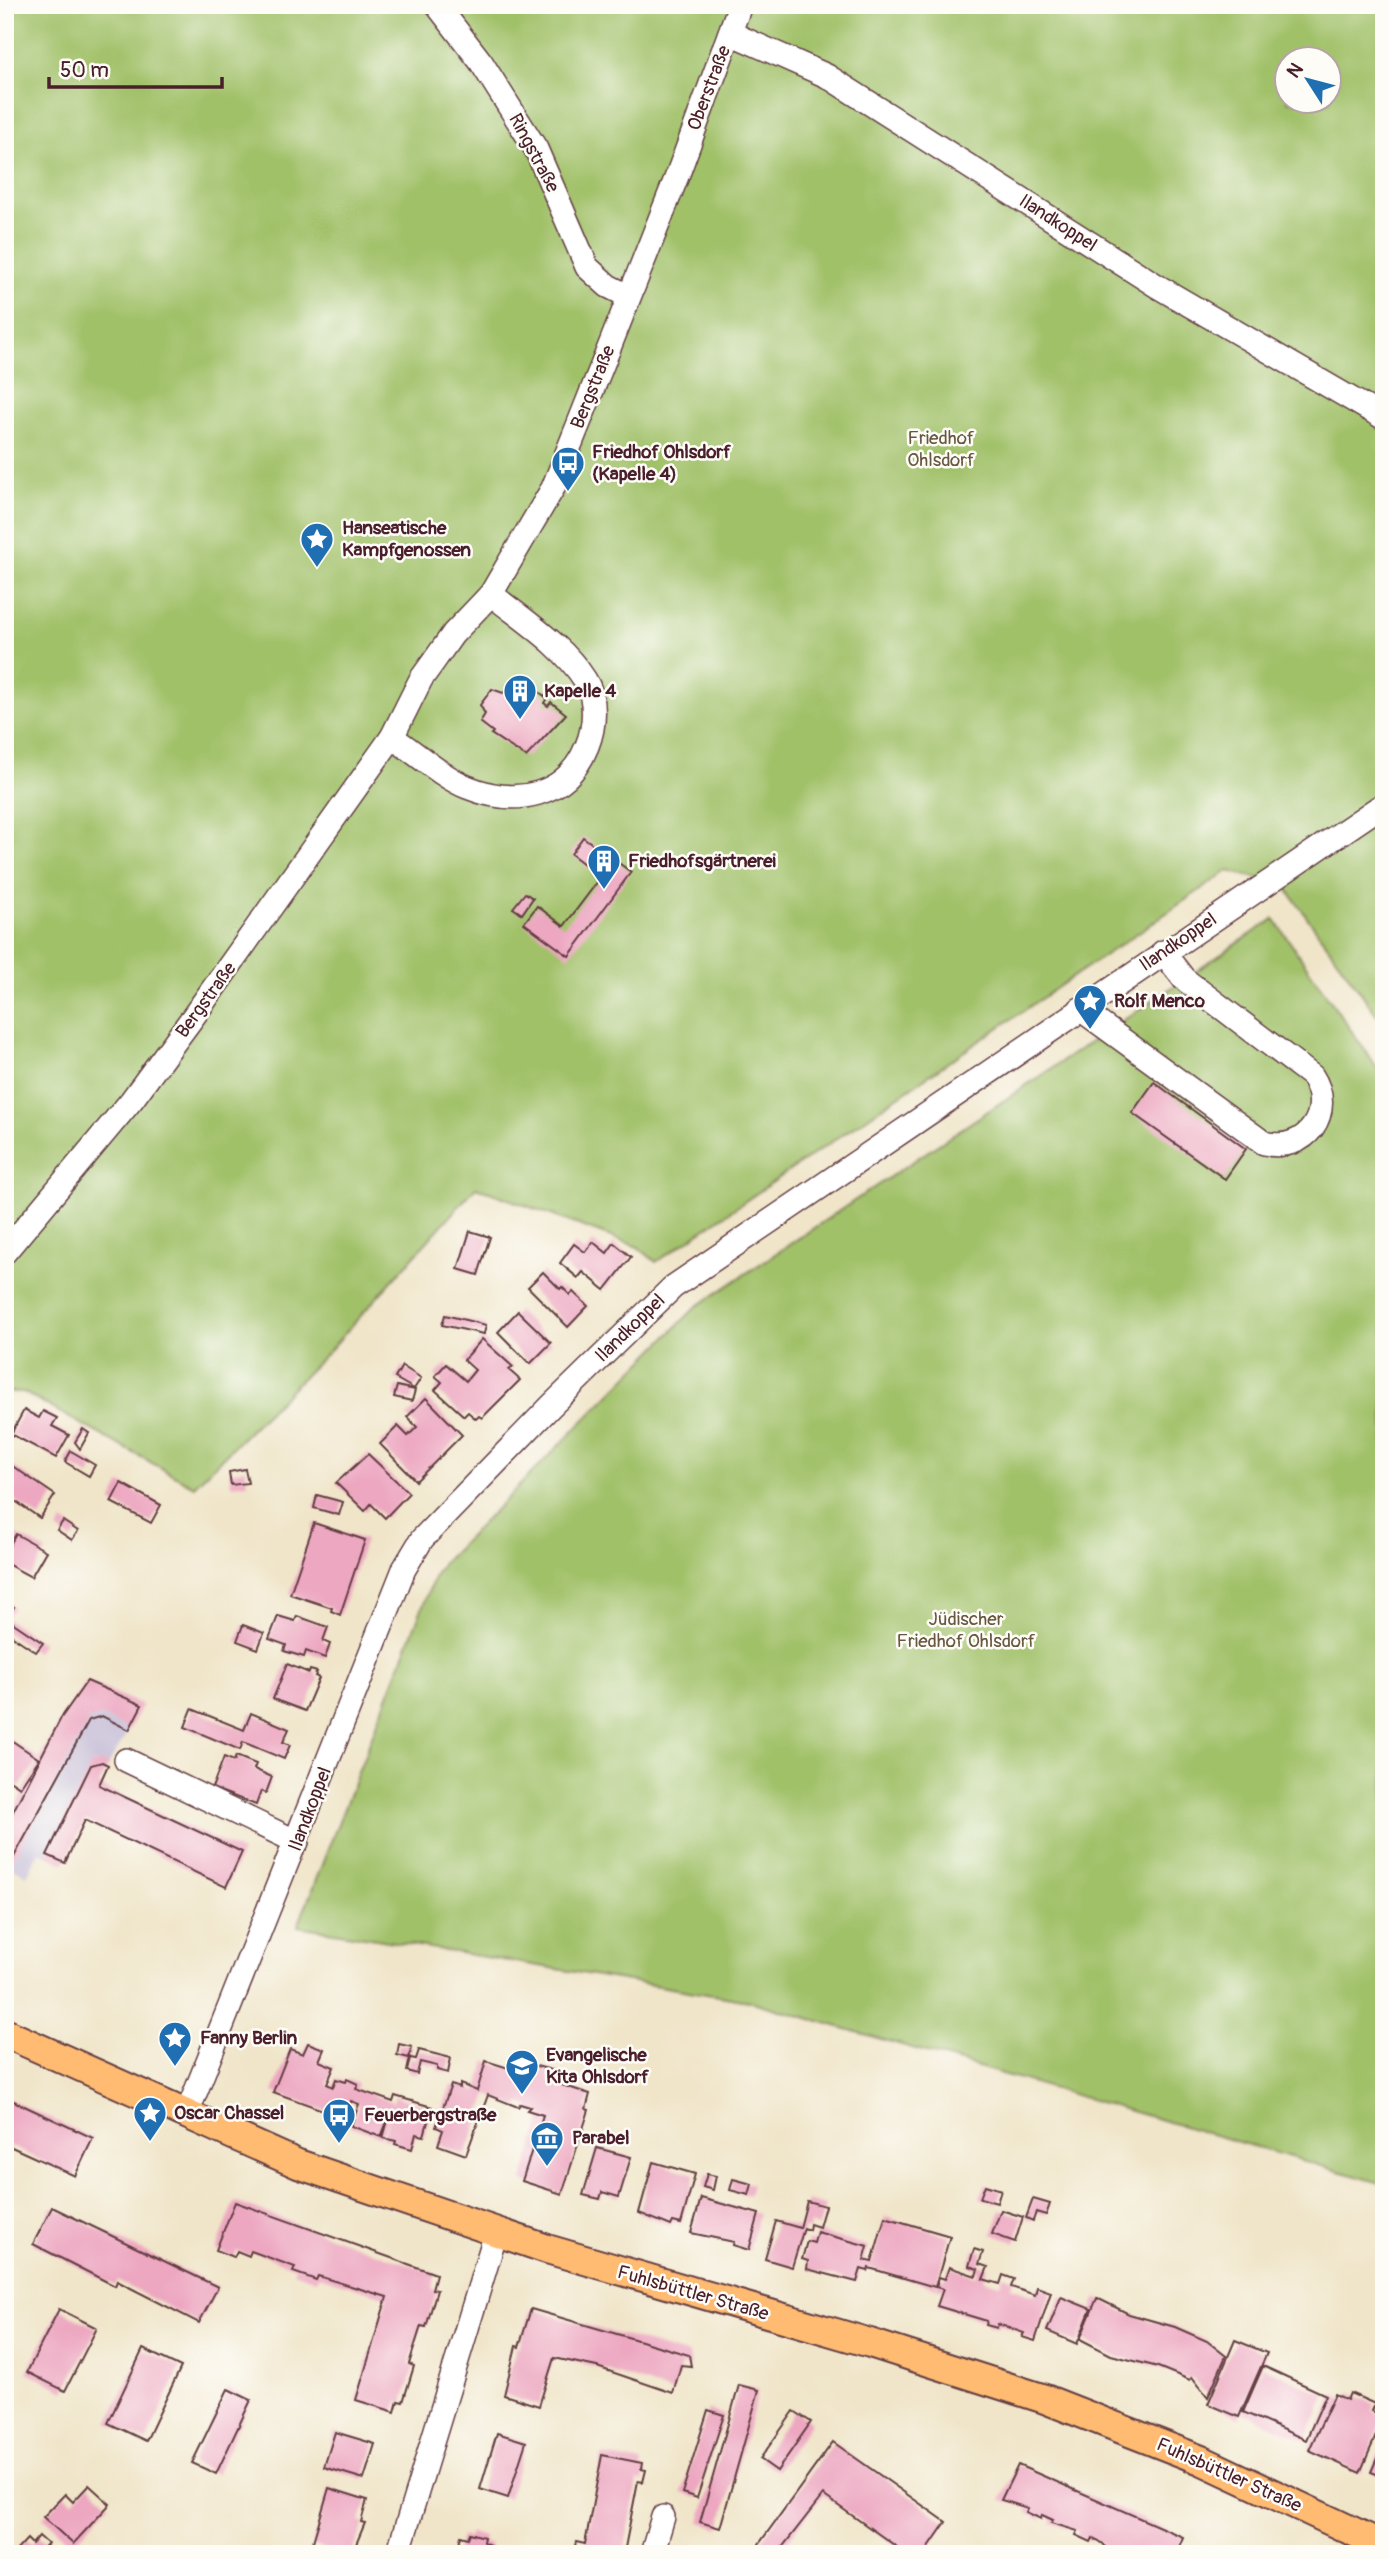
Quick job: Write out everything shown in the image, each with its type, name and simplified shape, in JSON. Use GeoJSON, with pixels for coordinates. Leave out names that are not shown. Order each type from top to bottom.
{"type":"FeatureCollection","features":[{"type":"Feature","properties":{"kind":"main road","name":"Fuhlsbüttler Straße"},"geometry":{"type":"LineString","coordinates":[[5,2033],[298,2164],[496,2233],[1045,2399],[1201,2460],[1384,2546]]}},
{"type":"Feature","properties":{"kind":"street","name":"Ringstraße"},"geometry":{"type":"LineString","coordinates":[[437,5],[481,62],[536,149],[587,267],[608,286],[628,296]]}},
{"type":"Feature","properties":{"kind":"street","name":"Oberstraße"},"geometry":{"type":"LineString","coordinates":[[679,172],[740,5]]}},
{"type":"Feature","properties":{"kind":"street","name":"Ilandkoppel"},"geometry":{"type":"LineString","coordinates":[[730,33],[775,50],[827,76],[1157,286],[1384,418]]}},
{"type":"Feature","properties":{"kind":"street","name":"Bergstraße"},"geometry":{"type":"LineString","coordinates":[[5,1252],[137,1093],[392,737],[421,679],[453,634],[491,594],[553,488],[679,172]]}},
{"type":"Feature","properties":{"kind":"street"},"geometry":{"type":"LineString","coordinates":[[392,737],[466,787],[492,794],[530,796],[561,785],[579,765],[592,732],[594,704],[585,680],[554,645],[491,594]]}},
{"type":"Feature","properties":{"kind":"street","name":"Ilandkoppel"},"geometry":{"type":"LineString","coordinates":[[186,2116],[404,1569],[422,1539],[551,1406],[673,1287],[1384,804]]}},
{"type":"Feature","properties":{"kind":"street"},"geometry":{"type":"LineString","coordinates":[[1080,1009],[1264,1143],[1292,1144],[1311,1132],[1317,1122],[1322,1102],[1312,1076],[1184,979],[1163,952]]}},
{"type":"Feature","properties":{"kind":"street"},"geometry":{"type":"LineString","coordinates":[[126,1760],[297,1842]]}},
{"type":"Feature","properties":{"kind":"street"},"geometry":{"type":"LineString","coordinates":[[398,2554],[496,2233]]}},
{"type":"Feature","properties":{"kind":"street"},"geometry":{"type":"LineString","coordinates":[[652,2554],[663,2517]]}},
{"type":"Feature","properties":{"kind":"shaded area"},"geometry":{"type":"Polygon","coordinates":[[[102,1716],[129,1730],[108,1765],[102,1762],[91,1765],[47,1855],[39,1852],[27,1875],[9,1866],[89,1720],[102,1716]]]}},
{"type":"Feature","properties":{"kind":"green space","name":"Friedhof Ohlsdorf"},"geometry":{"type":"Polygon","coordinates":[[[5,5],[1384,5],[1384,1025],[1284,885],[1228,871],[656,1262],[638,1247],[476,1187],[330,1350],[194,1486],[23,1392],[5,1392],[5,5]]]}},
{"type":"Feature","properties":{"kind":"green space","name":"Jüdischer Friedhof Ohlsdorf"},"geometry":{"type":"Polygon","coordinates":[[[1274,919],[1384,1078],[1384,2184],[749,2001],[298,1926],[435,1575],[442,1564],[696,1307],[1274,919]]]}},
{"type":"Feature","properties":{"kind":"building","name":"Kapelle 4"},"geometry":{"type":"Polygon","coordinates":[[[511,687],[520,695],[525,689],[531,694],[535,689],[547,698],[544,703],[548,706],[551,702],[566,714],[526,757],[491,734],[493,732],[480,722],[485,714],[480,705],[492,689],[503,693],[511,687]]]}},
{"type":"Feature","properties":{"kind":"building","name":"Friedhofsgärtnerei"},"geometry":{"type":"Polygon","coordinates":[[[583,837],[631,872],[569,956],[524,923],[537,906],[564,926],[601,877],[571,854],[583,837]]]}},
{"type":"Feature","properties":{"kind":"building"},"geometry":{"type":"Polygon","coordinates":[[[525,893],[533,898],[522,914],[513,908],[525,893]]]}},
{"type":"Feature","properties":{"kind":"building"},"geometry":{"type":"Polygon","coordinates":[[[1154,1082],[1246,1149],[1225,1179],[1132,1113],[1154,1082]]]}},
{"type":"Feature","properties":{"kind":"building"},"geometry":{"type":"Polygon","coordinates":[[[470,1231],[490,1237],[478,1275],[458,1269],[470,1231]]]}},
{"type":"Feature","properties":{"kind":"building"},"geometry":{"type":"Polygon","coordinates":[[[593,1242],[607,1253],[614,1243],[631,1257],[605,1290],[583,1272],[578,1278],[560,1263],[574,1244],[585,1252],[593,1242]]]}},
{"type":"Feature","properties":{"kind":"building"},"geometry":{"type":"Polygon","coordinates":[[[543,1272],[560,1289],[562,1287],[570,1295],[573,1292],[588,1306],[568,1327],[528,1287],[543,1272]]]}},
{"type":"Feature","properties":{"kind":"building"},"geometry":{"type":"Polygon","coordinates":[[[518,1311],[551,1343],[530,1364],[498,1332],[518,1311]]]}},
{"type":"Feature","properties":{"kind":"building"},"geometry":{"type":"Polygon","coordinates":[[[445,1315],[486,1325],[484,1334],[442,1325],[445,1315]]]}},
{"type":"Feature","properties":{"kind":"building"},"geometry":{"type":"Polygon","coordinates":[[[482,1339],[513,1367],[509,1370],[520,1380],[482,1418],[479,1416],[476,1419],[468,1412],[464,1416],[435,1390],[442,1382],[435,1376],[446,1364],[466,1381],[475,1370],[464,1360],[482,1339]]]}},
{"type":"Feature","properties":{"kind":"building"},"geometry":{"type":"Polygon","coordinates":[[[402,1366],[421,1378],[414,1389],[395,1378],[402,1366]]]}},
{"type":"Feature","properties":{"kind":"building"},"geometry":{"type":"Polygon","coordinates":[[[397,1386],[415,1390],[412,1401],[394,1397],[397,1386]]]}},
{"type":"Feature","properties":{"kind":"building"},"geometry":{"type":"Polygon","coordinates":[[[426,1398],[462,1435],[416,1481],[380,1444],[398,1426],[408,1436],[417,1427],[407,1417],[426,1398]]]}},
{"type":"Feature","properties":{"kind":"building"},"geometry":{"type":"Polygon","coordinates":[[[24,1410],[39,1418],[43,1411],[57,1418],[52,1426],[69,1435],[56,1458],[11,1434],[24,1410]]]}},
{"type":"Feature","properties":{"kind":"building"},"geometry":{"type":"Polygon","coordinates":[[[83,1429],[89,1433],[80,1449],[75,1442],[83,1429]]]}},
{"type":"Feature","properties":{"kind":"building"},"geometry":{"type":"Polygon","coordinates":[[[71,1451],[95,1465],[89,1476],[65,1462],[71,1451]]]}},
{"type":"Feature","properties":{"kind":"building"},"geometry":{"type":"Polygon","coordinates":[[[368,1454],[409,1493],[385,1518],[371,1504],[365,1511],[336,1483],[368,1454]]]}},
{"type":"Feature","properties":{"kind":"building"},"geometry":{"type":"Polygon","coordinates":[[[5,1461],[55,1495],[40,1518],[5,1494],[5,1461]]]}},
{"type":"Feature","properties":{"kind":"building"},"geometry":{"type":"Polygon","coordinates":[[[245,1469],[248,1483],[231,1485],[229,1472],[245,1469]]]}},
{"type":"Feature","properties":{"kind":"building"},"geometry":{"type":"Polygon","coordinates":[[[121,1483],[161,1505],[151,1523],[111,1502],[121,1483]]]}},
{"type":"Feature","properties":{"kind":"building"},"geometry":{"type":"Polygon","coordinates":[[[317,1495],[343,1502],[339,1515],[314,1508],[317,1495]]]}},
{"type":"Feature","properties":{"kind":"building"},"geometry":{"type":"Polygon","coordinates":[[[63,1521],[78,1531],[72,1540],[57,1530],[63,1521]]]}},
{"type":"Feature","properties":{"kind":"building"},"geometry":{"type":"Polygon","coordinates":[[[314,1523],[365,1540],[340,1615],[331,1611],[332,1608],[290,1594],[314,1523]]]}},
{"type":"Feature","properties":{"kind":"building"},"geometry":{"type":"Polygon","coordinates":[[[16,1534],[46,1551],[31,1577],[5,1563],[5,1553],[16,1534]]]}},
{"type":"Feature","properties":{"kind":"building"},"geometry":{"type":"Polygon","coordinates":[[[5,1601],[14,1607],[6,1618],[43,1643],[36,1652],[5,1631],[5,1601]]]}},
{"type":"Feature","properties":{"kind":"building"},"geometry":{"type":"Polygon","coordinates":[[[278,1616],[295,1621],[297,1616],[328,1627],[323,1641],[330,1644],[325,1658],[306,1651],[304,1657],[284,1651],[286,1645],[269,1639],[278,1616]]]}},
{"type":"Feature","properties":{"kind":"building"},"geometry":{"type":"Polygon","coordinates":[[[243,1625],[264,1633],[258,1649],[237,1641],[243,1625]]]}},
{"type":"Feature","properties":{"kind":"building"},"geometry":{"type":"Polygon","coordinates":[[[287,1664],[309,1673],[310,1670],[317,1672],[315,1676],[319,1678],[305,1711],[273,1699],[287,1664]]]}},
{"type":"Feature","properties":{"kind":"building"},"geometry":{"type":"Polygon","coordinates":[[[87,1681],[142,1705],[129,1730],[102,1716],[89,1720],[9,1866],[5,1864],[5,1827],[61,1718],[87,1681]]]}},
{"type":"Feature","properties":{"kind":"building"},"geometry":{"type":"Polygon","coordinates":[[[192,1709],[244,1730],[251,1713],[289,1729],[283,1742],[290,1745],[284,1759],[243,1742],[240,1750],[185,1727],[192,1709]]]}},
{"type":"Feature","properties":{"kind":"building"},"geometry":{"type":"Polygon","coordinates":[[[5,1736],[39,1759],[20,1787],[5,1777],[5,1736]]]}},
{"type":"Feature","properties":{"kind":"building"},"geometry":{"type":"Polygon","coordinates":[[[236,1756],[256,1764],[254,1769],[272,1777],[266,1793],[261,1791],[256,1805],[212,1788],[224,1757],[234,1761],[236,1756]]]}},
{"type":"Feature","properties":{"kind":"building"},"geometry":{"type":"Polygon","coordinates":[[[102,1762],[108,1765],[99,1785],[242,1852],[226,1887],[85,1820],[65,1863],[47,1855],[91,1765],[102,1762]]]}},
{"type":"Feature","properties":{"kind":"building"},"geometry":{"type":"Polygon","coordinates":[[[308,2043],[324,2049],[319,2061],[334,2067],[327,2084],[333,2087],[336,2079],[346,2082],[347,2079],[358,2084],[356,2089],[393,2102],[395,2096],[432,2107],[424,2136],[416,2134],[412,2149],[383,2138],[390,2114],[381,2137],[351,2126],[359,2104],[351,2101],[345,2118],[273,2092],[290,2049],[303,2054],[308,2043]]]}},
{"type":"Feature","properties":{"kind":"building"},"geometry":{"type":"Polygon","coordinates":[[[399,2044],[412,2047],[409,2058],[397,2055],[399,2044]]]}},
{"type":"Feature","properties":{"kind":"building"},"geometry":{"type":"Polygon","coordinates":[[[419,2050],[451,2058],[448,2073],[437,2070],[437,2066],[420,2062],[417,2074],[407,2071],[410,2058],[416,2059],[419,2050]]]}},
{"type":"Feature","properties":{"kind":"building"},"geometry":{"type":"Polygon","coordinates":[[[486,2061],[515,2070],[518,2061],[562,2073],[559,2084],[590,2094],[586,2109],[589,2110],[562,2194],[522,2181],[543,2115],[527,2110],[530,2107],[520,2104],[518,2107],[488,2095],[466,2155],[438,2145],[443,2130],[436,2127],[451,2085],[460,2088],[460,2084],[477,2091],[486,2061]]]}},
{"type":"Feature","properties":{"kind":"building"},"geometry":{"type":"Polygon","coordinates":[[[5,2097],[93,2138],[75,2176],[5,2144],[5,2097]]]}},
{"type":"Feature","properties":{"kind":"building"},"geometry":{"type":"Polygon","coordinates":[[[597,2148],[631,2157],[619,2197],[602,2192],[600,2199],[583,2195],[597,2148]]]}},
{"type":"Feature","properties":{"kind":"building"},"geometry":{"type":"Polygon","coordinates":[[[653,2162],[695,2174],[681,2224],[673,2222],[671,2226],[639,2213],[653,2162]]]}},
{"type":"Feature","properties":{"kind":"building"},"geometry":{"type":"Polygon","coordinates":[[[707,2174],[716,2176],[713,2190],[703,2187],[707,2174]]]}},
{"type":"Feature","properties":{"kind":"building"},"geometry":{"type":"Polygon","coordinates":[[[733,2179],[752,2184],[749,2195],[730,2190],[733,2179]]]}},
{"type":"Feature","properties":{"kind":"building"},"geometry":{"type":"Polygon","coordinates":[[[985,2185],[1001,2190],[997,2203],[980,2198],[985,2185]]]}},
{"type":"Feature","properties":{"kind":"building"},"geometry":{"type":"Polygon","coordinates":[[[701,2198],[759,2214],[749,2250],[733,2245],[734,2242],[691,2233],[701,2198]]]}},
{"type":"Feature","properties":{"kind":"building"},"geometry":{"type":"Polygon","coordinates":[[[1033,2199],[1050,2204],[1046,2215],[1036,2212],[1033,2221],[1026,2218],[1033,2199]]]}},
{"type":"Feature","properties":{"kind":"building"},"geometry":{"type":"Polygon","coordinates":[[[807,2201],[825,2206],[819,2227],[810,2224],[809,2230],[804,2228],[792,2267],[765,2259],[776,2221],[800,2228],[807,2201]]]}},
{"type":"Feature","properties":{"kind":"building"},"geometry":{"type":"Polygon","coordinates":[[[235,2202],[436,2274],[432,2289],[437,2290],[426,2327],[421,2326],[409,2364],[414,2366],[403,2402],[398,2401],[395,2412],[356,2400],[387,2297],[318,2276],[316,2280],[293,2272],[295,2267],[251,2251],[249,2256],[237,2251],[234,2257],[216,2250],[235,2202]]]}},
{"type":"Feature","properties":{"kind":"building"},"geometry":{"type":"Polygon","coordinates":[[[52,2207],[218,2287],[199,2323],[117,2281],[115,2286],[33,2244],[52,2207]]]}},
{"type":"Feature","properties":{"kind":"building"},"geometry":{"type":"Polygon","coordinates":[[[1001,2210],[1023,2217],[1015,2242],[992,2234],[1001,2210]]]}},
{"type":"Feature","properties":{"kind":"building"},"geometry":{"type":"Polygon","coordinates":[[[885,2217],[950,2236],[935,2287],[869,2268],[868,2271],[861,2269],[857,2282],[807,2269],[808,2261],[802,2259],[807,2241],[814,2243],[817,2232],[868,2246],[864,2260],[872,2262],[885,2217]]]}},
{"type":"Feature","properties":{"kind":"building"},"geometry":{"type":"Polygon","coordinates":[[[974,2249],[983,2252],[979,2264],[988,2267],[983,2279],[1000,2284],[1003,2275],[1014,2279],[1011,2287],[1035,2295],[1037,2287],[1051,2292],[1035,2341],[1022,2337],[1024,2333],[998,2324],[997,2328],[986,2325],[987,2321],[937,2306],[943,2289],[936,2287],[939,2277],[945,2279],[949,2267],[976,2276],[978,2269],[969,2266],[974,2249]]]}},
{"type":"Feature","properties":{"kind":"building"},"geometry":{"type":"Polygon","coordinates":[[[1061,2297],[1091,2309],[1077,2344],[1047,2331],[1061,2297]]]}},
{"type":"Feature","properties":{"kind":"building"},"geometry":{"type":"Polygon","coordinates":[[[1097,2298],[1129,2314],[1175,2327],[1207,2341],[1226,2356],[1208,2397],[1192,2377],[1190,2380],[1158,2367],[1111,2355],[1080,2339],[1097,2298]]]}},
{"type":"Feature","properties":{"kind":"building"},"geometry":{"type":"Polygon","coordinates":[[[59,2309],[97,2328],[65,2391],[27,2372],[59,2309]]]}},
{"type":"Feature","properties":{"kind":"building"},"geometry":{"type":"Polygon","coordinates":[[[531,2309],[689,2355],[691,2366],[681,2365],[673,2393],[597,2367],[554,2358],[539,2406],[504,2395],[516,2346],[519,2347],[531,2309]]]}},
{"type":"Feature","properties":{"kind":"building"},"geometry":{"type":"Polygon","coordinates":[[[1235,2340],[1267,2353],[1239,2417],[1208,2404],[1235,2340]]]}},
{"type":"Feature","properties":{"kind":"building"},"geometry":{"type":"Polygon","coordinates":[[[143,2349],[181,2367],[146,2441],[108,2423],[143,2349]]]}},
{"type":"Feature","properties":{"kind":"building"},"geometry":{"type":"Polygon","coordinates":[[[1263,2366],[1326,2395],[1306,2440],[1243,2412],[1263,2366]]]}},
{"type":"Feature","properties":{"kind":"building"},"geometry":{"type":"Polygon","coordinates":[[[739,2385],[759,2390],[720,2528],[700,2522],[739,2385]]]}},
{"type":"Feature","properties":{"kind":"building"},"geometry":{"type":"Polygon","coordinates":[[[228,2389],[251,2400],[216,2474],[192,2463],[228,2389]]]}},
{"type":"Feature","properties":{"kind":"building"},"geometry":{"type":"Polygon","coordinates":[[[1350,2393],[1375,2404],[1372,2411],[1384,2417],[1360,2473],[1309,2450],[1335,2394],[1347,2400],[1350,2393]]]}},
{"type":"Feature","properties":{"kind":"building"},"geometry":{"type":"Polygon","coordinates":[[[708,2410],[724,2415],[697,2498],[682,2493],[708,2410]]]}},
{"type":"Feature","properties":{"kind":"building"},"geometry":{"type":"Polygon","coordinates":[[[794,2411],[811,2422],[777,2471],[760,2459],[794,2411]]]}},
{"type":"Feature","properties":{"kind":"building"},"geometry":{"type":"Polygon","coordinates":[[[335,2432],[375,2444],[364,2479],[324,2467],[335,2432]]]}},
{"type":"Feature","properties":{"kind":"building"},"geometry":{"type":"Polygon","coordinates":[[[497,2433],[526,2442],[508,2498],[480,2489],[497,2433]]]}},
{"type":"Feature","properties":{"kind":"building"},"geometry":{"type":"Polygon","coordinates":[[[833,2442],[946,2522],[924,2554],[907,2554],[823,2495],[777,2554],[756,2554],[759,2544],[833,2442]]]}},
{"type":"Feature","properties":{"kind":"building"},"geometry":{"type":"Polygon","coordinates":[[[1384,2442],[1384,2477],[1371,2472],[1384,2442]]]}},
{"type":"Feature","properties":{"kind":"building"},"geometry":{"type":"Polygon","coordinates":[[[602,2455],[642,2463],[641,2469],[646,2470],[643,2482],[638,2481],[624,2553],[573,2554],[576,2542],[585,2544],[602,2455]]]}},
{"type":"Feature","properties":{"kind":"building"},"geometry":{"type":"Polygon","coordinates":[[[1018,2465],[1183,2537],[1179,2547],[1194,2554],[1117,2554],[1093,2538],[1091,2542],[1076,2535],[1078,2531],[1051,2523],[1053,2520],[1042,2515],[1041,2519],[1026,2512],[1028,2508],[1001,2500],[1018,2465]]]}},
{"type":"Feature","properties":{"kind":"building"},"geometry":{"type":"Polygon","coordinates":[[[89,2485],[110,2504],[73,2544],[43,2517],[65,2494],[73,2502],[89,2485]]]}},
{"type":"Feature","properties":{"kind":"building"},"geometry":{"type":"Polygon","coordinates":[[[329,2488],[367,2500],[361,2522],[365,2523],[352,2554],[340,2554],[312,2545],[329,2488]]]}},
{"type":"Feature","properties":{"kind":"building"},"geometry":{"type":"Polygon","coordinates":[[[470,2533],[484,2537],[483,2542],[490,2545],[489,2549],[496,2551],[495,2554],[456,2554],[461,2536],[468,2538],[470,2533]]]}},
{"type":"Feature","properties":{"kind":"building"},"geometry":{"type":"Polygon","coordinates":[[[39,2536],[48,2544],[39,2554],[13,2554],[27,2539],[32,2544],[39,2536]]]}},
{"type":"Feature","properties":{"kind":"place","name":"Friedhof Ohlsdorf (Kapelle 4)"},"geometry":{"type":"Point","coordinates":[568,493]}},
{"type":"Feature","properties":{"kind":"place","name":"Hanseatische Kampfgenossen"},"geometry":{"type":"Point","coordinates":[317,569]}},
{"type":"Feature","properties":{"kind":"place","name":"Kapelle 4"},"geometry":{"type":"Point","coordinates":[520,721]}},
{"type":"Feature","properties":{"kind":"place","name":"Friedhofsgärtnerei"},"geometry":{"type":"Point","coordinates":[604,891]}},
{"type":"Feature","properties":{"kind":"place","name":"Rolf Menco"},"geometry":{"type":"Point","coordinates":[1090,1031]}},
{"type":"Feature","properties":{"kind":"place","name":"Fanny Berlin"},"geometry":{"type":"Point","coordinates":[175,2068]}},
{"type":"Feature","properties":{"kind":"place","name":"Evangelische Kita Ohlsdorf"},"geometry":{"type":"Point","coordinates":[522,2096]}},
{"type":"Feature","properties":{"kind":"place","name":"Oscar Chassel"},"geometry":{"type":"Point","coordinates":[150,2143]}},
{"type":"Feature","properties":{"kind":"place","name":"Feuerbergstraße"},"geometry":{"type":"Point","coordinates":[339,2145]}},
{"type":"Feature","properties":{"kind":"place","name":"Parabel"},"geometry":{"type":"Point","coordinates":[547,2168]}}]}
